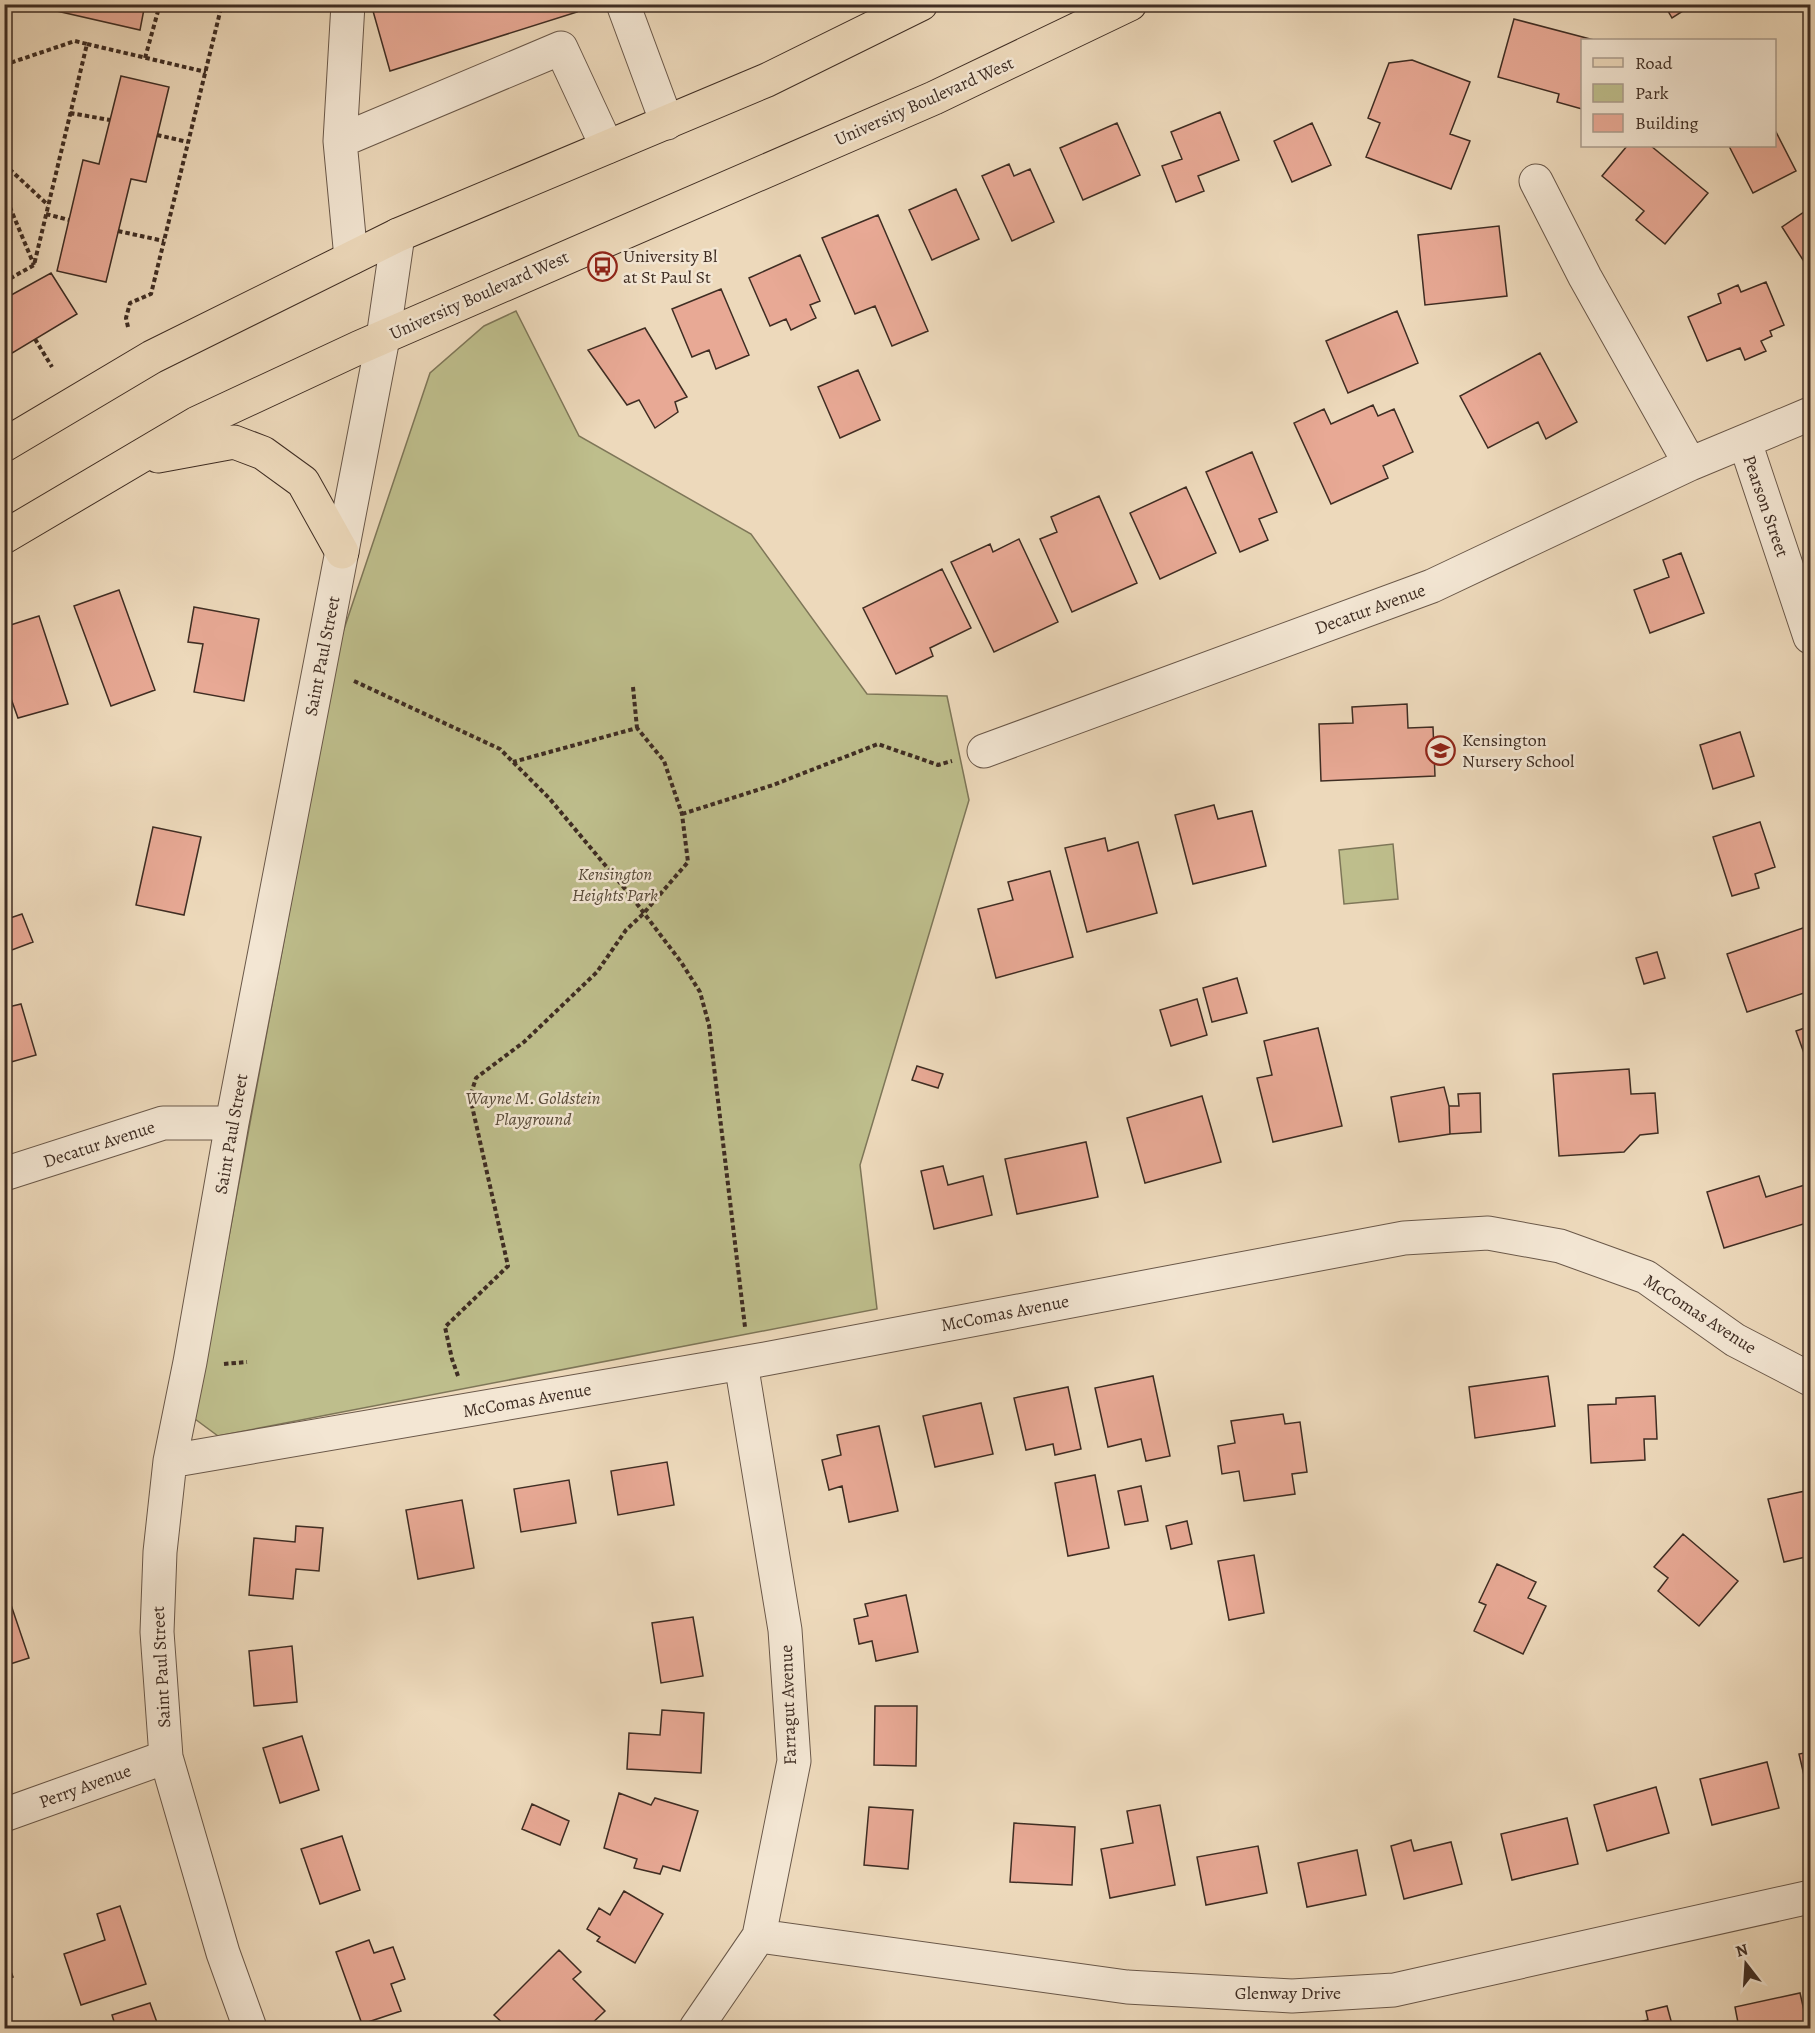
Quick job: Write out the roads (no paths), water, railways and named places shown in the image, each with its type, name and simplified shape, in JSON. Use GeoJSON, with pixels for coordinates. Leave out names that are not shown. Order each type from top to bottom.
{"type":"FeatureCollection","features":[{"type":"Feature","properties":{"kind":"main road"},"geometry":{"type":"LineString","coordinates":[[4,445],[152,357],[398,235],[768,80],[921,4]]}},
{"type":"Feature","properties":{"kind":"main road","name":"University Boulevard West"},"geometry":{"type":"LineString","coordinates":[[4,537],[197,423],[618,233],[934,98],[1130,4]]}},
{"type":"Feature","properties":{"kind":"main road"},"geometry":{"type":"LineString","coordinates":[[127,465],[164,455],[234,442],[263,453],[303,482],[342,552]]}},
{"type":"Feature","properties":{"kind":"street"},"geometry":{"type":"LineString","coordinates":[[348,4],[340,141],[351,258]]}},
{"type":"Feature","properties":{"kind":"street"},"geometry":{"type":"LineString","coordinates":[[623,4],[667,123]]}},
{"type":"Feature","properties":{"kind":"street"},"geometry":{"type":"LineString","coordinates":[[340,141],[561,48],[607,147]]}},
{"type":"Feature","properties":{"kind":"street"},"geometry":{"type":"LineString","coordinates":[[1536,181],[1585,277],[1690,464]]}},
{"type":"Feature","properties":{"kind":"street","name":"Saint Paul Street"},"geometry":{"type":"LineString","coordinates":[[250,2028],[223,1953],[166,1757],[157,1632],[160,1551],[170,1461],[190,1362],[232,1123],[383,338],[398,235]]}},
{"type":"Feature","properties":{"kind":"street","name":"Decatur Avenue"},"geometry":{"type":"LineString","coordinates":[[984,751],[1432,586],[1690,464],[1810,414]]}},
{"type":"Feature","properties":{"kind":"street","name":"Pearson Street"},"geometry":{"type":"LineString","coordinates":[[1745,442],[1810,637]]}},
{"type":"Feature","properties":{"kind":"street","name":"Decatur Avenue"},"geometry":{"type":"LineString","coordinates":[[4,1174],[164,1123],[232,1123]]}},
{"type":"Feature","properties":{"kind":"street","name":"McComas Avenue"},"geometry":{"type":"LineString","coordinates":[[170,1461],[741,1363],[1404,1238],[1488,1233],[1560,1246],[1646,1277],[1735,1340],[1810,1378]]}},
{"type":"Feature","properties":{"kind":"street","name":"Farragut Avenue"},"geometry":{"type":"LineString","coordinates":[[696,2028],[759,1936],[794,1761],[785,1630],[741,1363]]}},
{"type":"Feature","properties":{"kind":"street","name":"Perry Avenue"},"geometry":{"type":"LineString","coordinates":[[4,1815],[166,1757]]}},
{"type":"Feature","properties":{"kind":"street","name":"Glenway Drive"},"geometry":{"type":"LineString","coordinates":[[759,1936],[1126,1987],[1292,1996],[1394,1990],[1810,1898]]}},
{"type":"Feature","properties":{"kind":"place","name":"University Bl at St Paul St"},"geometry":{"type":"Point","coordinates":[602,266]}},
{"type":"Feature","properties":{"kind":"place","name":"Kensington Nursery School"},"geometry":{"type":"Point","coordinates":[1441,750]}},
{"type":"Feature","properties":{"kind":"park label","name":"Kensington Heights Park"},"geometry":{"type":"Point","coordinates":[615,884]}},
{"type":"Feature","properties":{"kind":"park label","name":"Wayne M. Goldstein Playground"},"geometry":{"type":"Point","coordinates":[533,1108]}}]}
